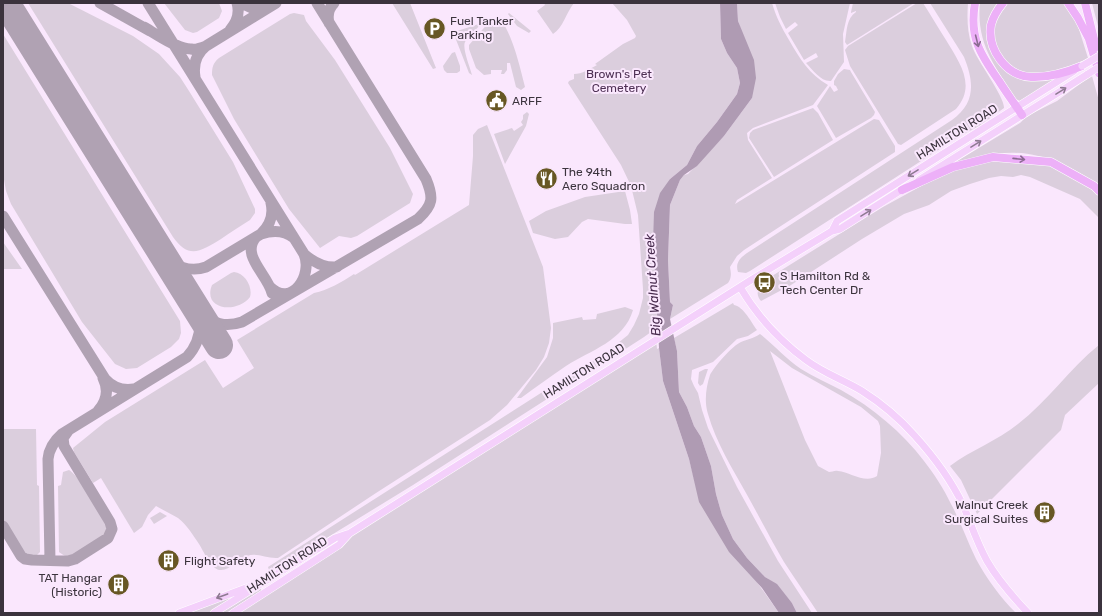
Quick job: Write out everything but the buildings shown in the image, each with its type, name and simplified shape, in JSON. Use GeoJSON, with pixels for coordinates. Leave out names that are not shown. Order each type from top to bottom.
{"type":"FeatureCollection","features":[{"type":"Feature","properties":{"kind":"highway"},"geometry":{"type":"LineString","coordinates":[[975,3],[973,17],[974,30],[979,51],[1022,115]]}},
{"type":"Feature","properties":{"kind":"highway"},"geometry":{"type":"LineString","coordinates":[[1003,3],[996,12],[991,24],[991,38],[995,52],[1003,64],[1015,73],[1029,77],[1044,77],[1062,74],[1082,66]]}},
{"type":"Feature","properties":{"kind":"highway"},"geometry":{"type":"LineString","coordinates":[[1068,3],[1089,39],[1099,73]]}},
{"type":"Feature","properties":{"kind":"highway"},"geometry":{"type":"LineString","coordinates":[[1085,3],[1099,57]]}},
{"type":"Feature","properties":{"kind":"highway"},"geometry":{"type":"LineString","coordinates":[[902,190],[953,168],[993,157],[1051,162],[1094,186],[1099,191]]}},
{"type":"Feature","properties":{"kind":"main road","name":"HAMILTON ROAD"},"geometry":{"type":"LineString","coordinates":[[832,230],[837,221],[1082,66],[1099,57]]}},
{"type":"Feature","properties":{"kind":"main road","name":"HAMILTON ROAD"},"geometry":{"type":"LineString","coordinates":[[214,613],[335,538],[350,533],[693,316],[832,230],[840,229],[1099,67]]}},
{"type":"Feature","properties":{"kind":"main road"},"geometry":{"type":"LineString","coordinates":[[740,287],[755,311],[779,338],[807,361],[862,391],[915,435],[950,481],[963,506],[987,561],[1006,589],[1028,613]]}},
{"type":"Feature","properties":{"kind":"main road","name":"HAMILTON ROAD"},"geometry":{"type":"LineString","coordinates":[[233,613],[339,545],[350,533]]}},
{"type":"Feature","properties":{"kind":"main road"},"geometry":{"type":"LineString","coordinates":[[179,613],[267,580]]}},
{"type":"Feature","properties":{"kind":"green space"},"geometry":{"type":"Polygon","coordinates":[[[28,3],[68,3],[133,36],[159,54],[180,77],[233,162],[255,209],[255,213],[250,220],[201,250],[190,251],[184,249],[173,237],[28,3]]]}},
{"type":"Feature","properties":{"kind":"green space"},"geometry":{"type":"Polygon","coordinates":[[[164,3],[219,3],[222,11],[219,18],[193,33],[185,30],[164,3]]]}},
{"type":"Feature","properties":{"kind":"green space"},"geometry":{"type":"Polygon","coordinates":[[[392,3],[410,3],[436,68],[433,69],[392,3]]]}},
{"type":"Feature","properties":{"kind":"green space"},"geometry":{"type":"Polygon","coordinates":[[[544,3],[574,3],[562,24],[553,34],[537,11],[545,5],[544,3]]]}},
{"type":"Feature","properties":{"kind":"green space","name":"Brown's Pet Cemetery"},"geometry":{"type":"Polygon","coordinates":[[[612,3],[720,3],[721,39],[727,53],[737,68],[740,83],[737,94],[717,122],[697,146],[687,165],[670,179],[653,244],[658,327],[563,388],[561,384],[563,380],[608,351],[628,335],[639,314],[643,298],[638,215],[631,186],[621,165],[568,83],[574,79],[574,74],[589,70],[623,44],[635,38],[636,36],[627,20],[612,3]]]}},
{"type":"Feature","properties":{"kind":"green space"},"geometry":{"type":"Polygon","coordinates":[[[737,3],[772,3],[782,27],[801,60],[815,76],[828,85],[813,105],[753,128],[747,133],[748,140],[772,178],[737,200],[735,204],[874,119],[879,120],[895,146],[895,152],[744,250],[737,256],[730,267],[731,277],[728,283],[670,319],[673,305],[670,302],[668,260],[670,205],[680,180],[684,175],[688,174],[724,136],[752,98],[743,36],[738,21],[737,3]]]}},
{"type":"Feature","properties":{"kind":"green space"},"geometry":{"type":"Polygon","coordinates":[[[775,3],[850,3],[843,34],[844,62],[831,81],[821,78],[806,63],[818,57],[816,53],[804,60],[788,33],[798,25],[795,22],[786,29],[775,3]]]}},
{"type":"Feature","properties":{"kind":"green space"},"geometry":{"type":"Polygon","coordinates":[[[853,3],[914,3],[847,45],[845,42],[850,18],[856,12],[851,13],[853,3]]]}},
{"type":"Feature","properties":{"kind":"green space"},"geometry":{"type":"Polygon","coordinates":[[[917,3],[923,3],[956,57],[964,74],[965,91],[962,100],[956,109],[901,145],[898,144],[850,66],[845,50],[848,46],[917,3]]]}},
{"type":"Feature","properties":{"kind":"green space"},"geometry":{"type":"Polygon","coordinates":[[[930,3],[968,3],[969,35],[972,46],[996,88],[1004,108],[979,126],[960,136],[750,271],[746,273],[738,272],[737,266],[739,261],[747,253],[952,120],[965,106],[971,92],[971,83],[964,57],[930,3]]]}},
{"type":"Feature","properties":{"kind":"green space"},"geometry":{"type":"Polygon","coordinates":[[[980,3],[999,3],[989,32],[1008,71],[1053,78],[1054,80],[1020,101],[1016,99],[994,65],[984,43],[981,31],[980,3]]]}},
{"type":"Feature","properties":{"kind":"green space"},"geometry":{"type":"Polygon","coordinates":[[[1005,3],[1066,3],[1077,23],[1088,58],[1069,67],[1048,73],[1034,74],[1017,70],[1004,58],[995,42],[994,25],[1005,3]]]}},
{"type":"Feature","properties":{"kind":"green space"},"geometry":{"type":"Polygon","coordinates":[[[1092,3],[1099,3],[1099,30],[1092,3]]]}},
{"type":"Feature","properties":{"kind":"green space"},"geometry":{"type":"Polygon","coordinates":[[[294,13],[304,15],[306,21],[335,60],[390,148],[413,194],[410,203],[357,236],[351,238],[339,236],[320,248],[289,209],[234,119],[212,75],[213,65],[219,58],[290,14],[294,13]]]}},
{"type":"Feature","properties":{"kind":"green space"},"geometry":{"type":"Polygon","coordinates":[[[509,13],[531,31],[529,33],[517,26],[508,14],[509,13]]]}},
{"type":"Feature","properties":{"kind":"green space"},"geometry":{"type":"Polygon","coordinates":[[[501,19],[513,44],[518,61],[525,87],[521,90],[516,87],[510,63],[507,63],[507,70],[504,74],[501,74],[502,70],[491,70],[491,74],[484,75],[476,68],[469,49],[469,45],[490,21],[501,19]]]}},
{"type":"Feature","properties":{"kind":"green space"},"geometry":{"type":"Polygon","coordinates":[[[482,23],[464,45],[472,75],[469,73],[455,37],[457,31],[482,23]]]}},
{"type":"Feature","properties":{"kind":"green space"},"geometry":{"type":"Polygon","coordinates":[[[3,34],[180,321],[181,333],[179,339],[171,347],[137,368],[126,369],[115,364],[82,322],[11,204],[6,191],[3,174],[3,34]]]}},
{"type":"Feature","properties":{"kind":"green space"},"geometry":{"type":"Polygon","coordinates":[[[455,52],[460,66],[460,71],[457,73],[447,73],[443,66],[452,53],[455,52]]]}},
{"type":"Feature","properties":{"kind":"green space"},"geometry":{"type":"Polygon","coordinates":[[[844,69],[850,70],[875,112],[871,118],[836,138],[817,106],[830,86],[834,92],[838,90],[834,85],[834,81],[838,74],[844,69]]]}},
{"type":"Feature","properties":{"kind":"green space"},"geometry":{"type":"Polygon","coordinates":[[[1092,76],[1099,101],[1099,186],[1076,171],[1063,165],[1024,153],[996,154],[954,163],[1020,123],[1027,116],[1057,101],[1092,76]]]}},
{"type":"Feature","properties":{"kind":"green space"},"geometry":{"type":"Polygon","coordinates":[[[523,95],[527,97],[528,100],[526,104],[521,107],[519,98],[523,95]]]}},
{"type":"Feature","properties":{"kind":"green space"},"geometry":{"type":"Polygon","coordinates":[[[813,108],[818,113],[833,140],[774,177],[749,138],[750,133],[753,130],[813,108]]]}},
{"type":"Feature","properties":{"kind":"green space"},"geometry":{"type":"Polygon","coordinates":[[[527,112],[529,114],[526,126],[505,164],[494,134],[512,128],[514,131],[523,125],[521,122],[523,115],[527,112]]]}},
{"type":"Feature","properties":{"kind":"green space"},"geometry":{"type":"Polygon","coordinates":[[[487,125],[543,267],[551,328],[549,343],[544,357],[536,370],[507,405],[490,420],[278,558],[251,555],[227,569],[217,569],[208,560],[190,530],[178,518],[156,506],[148,515],[142,527],[134,533],[101,478],[93,483],[73,448],[105,422],[205,360],[223,388],[254,368],[237,340],[314,293],[330,288],[354,274],[355,275],[469,205],[473,135],[478,129],[487,125]]]}},
{"type":"Feature","properties":{"kind":"green space"},"geometry":{"type":"Polygon","coordinates":[[[992,159],[1030,161],[1050,165],[1065,171],[1099,195],[1099,218],[1080,199],[1030,177],[1021,175],[1013,177],[1001,176],[989,178],[951,191],[929,205],[904,214],[791,285],[761,301],[758,294],[759,288],[757,286],[759,284],[883,207],[945,173],[992,159]]]}},
{"type":"Feature","properties":{"kind":"green space"},"geometry":{"type":"Polygon","coordinates":[[[625,191],[632,224],[588,219],[582,222],[568,237],[555,239],[533,233],[529,221],[546,211],[585,197],[625,191]]]}},
{"type":"Feature","properties":{"kind":"green space"},"geometry":{"type":"Polygon","coordinates":[[[3,242],[22,269],[3,269],[3,242]]]}},
{"type":"Feature","properties":{"kind":"green space"},"geometry":{"type":"Polygon","coordinates":[[[234,272],[242,275],[247,281],[251,293],[250,297],[237,306],[222,307],[212,300],[210,293],[212,285],[234,272]]]}},
{"type":"Feature","properties":{"kind":"green space"},"geometry":{"type":"Polygon","coordinates":[[[733,303],[744,312],[757,330],[748,336],[737,339],[713,362],[692,370],[691,379],[698,393],[708,428],[737,487],[778,561],[812,613],[797,613],[792,603],[777,585],[765,577],[747,558],[733,539],[722,515],[716,494],[711,466],[701,437],[694,426],[687,407],[679,392],[677,351],[674,338],[733,303]]]}},
{"type":"Feature","properties":{"kind":"green space"},"geometry":{"type":"Polygon","coordinates":[[[625,307],[633,310],[629,321],[622,330],[606,344],[566,366],[521,398],[517,398],[547,357],[553,338],[553,323],[582,317],[583,320],[596,319],[597,314],[625,307]]]}},
{"type":"Feature","properties":{"kind":"green space"},"geometry":{"type":"Polygon","coordinates":[[[760,334],[801,369],[853,397],[886,421],[906,440],[924,461],[942,487],[958,518],[976,559],[985,574],[999,594],[1016,613],[818,613],[784,562],[730,464],[715,435],[707,409],[707,389],[712,371],[737,344],[760,334]],[[770,351],[805,440],[818,466],[829,472],[843,472],[868,479],[877,476],[881,453],[880,426],[878,421],[861,407],[792,368],[770,351]]]}},
{"type":"Feature","properties":{"kind":"green space"},"geometry":{"type":"Polygon","coordinates":[[[656,339],[657,349],[659,348],[663,381],[689,459],[700,502],[779,613],[233,613],[299,570],[350,533],[656,339]]]}},
{"type":"Feature","properties":{"kind":"green space"},"geometry":{"type":"Polygon","coordinates":[[[1099,345],[1099,383],[1065,415],[1061,430],[977,514],[961,480],[950,466],[1018,424],[1039,405],[1088,354],[1099,345]]]}},
{"type":"Feature","properties":{"kind":"green space"},"geometry":{"type":"Polygon","coordinates":[[[708,369],[703,384],[700,386],[698,383],[699,372],[708,369]]]}},
{"type":"Feature","properties":{"kind":"green space"},"geometry":{"type":"Polygon","coordinates":[[[544,391],[548,392],[550,395],[547,399],[413,485],[276,569],[269,570],[268,567],[544,391]]]}},
{"type":"Feature","properties":{"kind":"green space"},"geometry":{"type":"Polygon","coordinates":[[[3,429],[36,429],[40,552],[36,556],[27,555],[23,552],[3,520],[3,429]]]}},
{"type":"Feature","properties":{"kind":"green space"},"geometry":{"type":"Polygon","coordinates":[[[69,470],[78,479],[89,495],[107,525],[108,530],[106,534],[87,547],[67,556],[59,552],[58,486],[61,485],[63,472],[69,470]]]}},
{"type":"Feature","properties":{"kind":"green space"},"geometry":{"type":"Polygon","coordinates":[[[160,512],[167,516],[154,524],[150,518],[160,512]]]}},
{"type":"Feature","properties":{"kind":"green space"},"geometry":{"type":"Polygon","coordinates":[[[261,587],[261,591],[226,613],[219,613],[261,587]]]}},
{"type":"Feature","properties":{"kind":"green space"},"geometry":{"type":"Polygon","coordinates":[[[233,595],[237,595],[210,613],[183,613],[233,595]]]}},
{"type":"Feature","properties":{"kind":"shaded area"},"geometry":{"type":"Polygon","coordinates":[[[720,3],[737,3],[738,21],[754,60],[756,78],[752,98],[724,136],[697,166],[684,175],[680,180],[670,205],[668,260],[670,302],[673,305],[670,319],[677,351],[679,392],[687,407],[694,426],[701,437],[711,466],[716,494],[722,515],[733,539],[747,558],[765,577],[777,584],[792,603],[797,613],[779,613],[762,588],[729,552],[699,502],[689,459],[663,381],[659,348],[653,244],[654,212],[660,193],[670,179],[687,165],[697,146],[717,122],[737,94],[740,83],[737,68],[727,53],[721,39],[720,3]]]}},
{"type":"Feature","properties":{"kind":"taxiway"},"geometry":{"type":"LineString","coordinates":[[100,3],[150,31]]}},
{"type":"Feature","properties":{"kind":"taxiway"},"geometry":{"type":"LineString","coordinates":[[148,3],[304,254],[306,271],[299,286],[286,294],[278,292],[270,287]]}},
{"type":"Feature","properties":{"kind":"taxiway"},"geometry":{"type":"LineString","coordinates":[[230,30],[237,17],[237,3]]}},
{"type":"Feature","properties":{"kind":"taxiway"},"geometry":{"type":"LineString","coordinates":[[241,3],[254,9],[267,7]]}},
{"type":"Feature","properties":{"kind":"taxiway"},"geometry":{"type":"LineString","coordinates":[[144,27],[179,47],[197,49],[206,46],[276,3]]}},
{"type":"Feature","properties":{"kind":"taxiway"},"geometry":{"type":"LineString","coordinates":[[199,313],[219,324],[230,325],[242,322],[418,219],[427,210],[431,201],[430,191],[426,179],[317,3]]}},
{"type":"Feature","properties":{"kind":"taxiway"},"geometry":{"type":"LineString","coordinates":[[329,23],[328,12],[334,3]]}},
{"type":"Feature","properties":{"kind":"taxiway"},"geometry":{"type":"LineString","coordinates":[[195,77],[194,68],[196,60],[206,46]]}},
{"type":"Feature","properties":{"kind":"taxiway"},"geometry":{"type":"LineString","coordinates":[[162,255],[177,265],[188,269],[200,269],[206,267],[261,234],[267,227],[272,216],[271,203]]}},
{"type":"Feature","properties":{"kind":"taxiway"},"geometry":{"type":"LineString","coordinates":[[3,216],[105,379],[111,385],[118,388],[126,390],[134,389]]}},
{"type":"Feature","properties":{"kind":"taxiway"},"geometry":{"type":"LineString","coordinates":[[261,234],[282,232],[294,238]]}},
{"type":"Feature","properties":{"kind":"taxiway"},"geometry":{"type":"LineString","coordinates":[[256,237],[252,244],[251,251],[256,265],[270,286],[272,293]]}},
{"type":"Feature","properties":{"kind":"taxiway"},"geometry":{"type":"LineString","coordinates":[[304,254],[319,264],[328,267],[337,267]]}},
{"type":"Feature","properties":{"kind":"taxiway"},"geometry":{"type":"LineString","coordinates":[[50,560],[48,459],[49,451],[52,445],[62,434],[187,357],[197,342],[199,336],[199,313]]}},
{"type":"Feature","properties":{"kind":"taxiway"},"geometry":{"type":"LineString","coordinates":[[98,411],[106,395],[106,387],[103,378]]}},
{"type":"Feature","properties":{"kind":"taxiway"},"geometry":{"type":"LineString","coordinates":[[3,526],[21,556],[25,559],[32,560],[68,561],[75,559],[108,538],[112,529],[110,522],[64,446],[63,438],[68,431]]}},
{"type":"Feature","properties":{"kind":"runway"},"geometry":{"type":"LineString","coordinates":[[6,3],[219,345]]}},
{"type":"Feature","properties":{"kind":"place","name":"Fuel Tanker Parking"},"geometry":{"type":"Point","coordinates":[434,28]}},
{"type":"Feature","properties":{"kind":"place","name":"ARFF"},"geometry":{"type":"Point","coordinates":[497,101]}},
{"type":"Feature","properties":{"kind":"place","name":"The 94th Aero Squadron"},"geometry":{"type":"Point","coordinates":[546,179]}},
{"type":"Feature","properties":{"kind":"place","name":"S Hamilton Rd & Tech Center Dr"},"geometry":{"type":"Point","coordinates":[764,283]}},
{"type":"Feature","properties":{"kind":"place","name":"Walnut Creek Surgical Suites"},"geometry":{"type":"Point","coordinates":[1044,512]}},
{"type":"Feature","properties":{"kind":"place","name":"Flight Safety"},"geometry":{"type":"Point","coordinates":[168,561]}},
{"type":"Feature","properties":{"kind":"place","name":"TAT Hangar (Historic)"},"geometry":{"type":"Point","coordinates":[118,585]}},
{"type":"Feature","properties":{"kind":"water label","name":"Big Walnut Creek"},"geometry":{"type":"Point","coordinates":[652,285]}}]}
